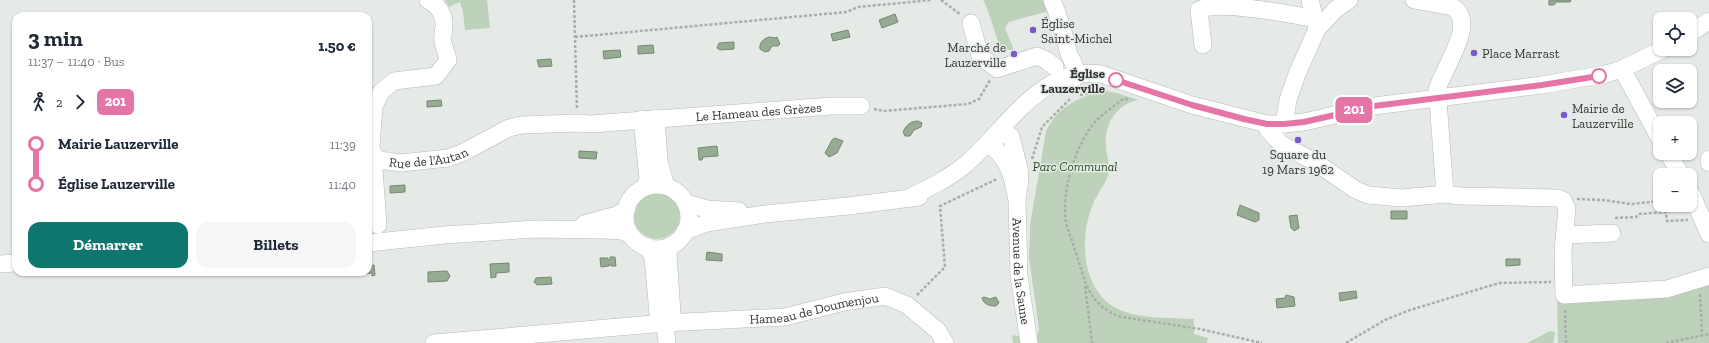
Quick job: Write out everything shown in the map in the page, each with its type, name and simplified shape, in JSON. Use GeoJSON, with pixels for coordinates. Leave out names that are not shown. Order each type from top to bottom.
{"type":"FeatureCollection","features":[{"type":"Feature","properties":{"kind":"street","name":"Rue de l'Autan"},"geometry":{"type":"LineString","coordinates":[[372,133],[374,106],[381,92],[394,81],[436,76],[448,60],[443,42],[444,24],[442,15],[438,7],[428,0]]}},
{"type":"Feature","properties":{"kind":"street"},"geometry":{"type":"LineString","coordinates":[[1052,0],[1060,17],[1065,40],[1064,78]]}},
{"type":"Feature","properties":{"kind":"street"},"geometry":{"type":"LineString","coordinates":[[1310,0],[1316,24]]}},
{"type":"Feature","properties":{"kind":"street"},"geometry":{"type":"LineString","coordinates":[[1349,0],[1316,24],[1288,100],[1275,124],[1268,130],[1281,144],[1315,162],[1356,190],[1368,195],[1402,198],[1445,194],[1461,196],[1557,198],[1563,200],[1567,209],[1563,250],[1563,288],[1667,289],[1704,278]]}},
{"type":"Feature","properties":{"kind":"street"},"geometry":{"type":"LineString","coordinates":[[1414,0],[1453,7],[1458,10],[1461,16],[1462,25],[1454,53],[1436,93],[1438,98],[1445,194]]}},
{"type":"Feature","properties":{"kind":"street"},"geometry":{"type":"LineString","coordinates":[[1203,45],[1199,10],[1203,5],[1239,3],[1259,5],[1316,24]]}},
{"type":"Feature","properties":{"kind":"street"},"geometry":{"type":"LineString","coordinates":[[1697,29],[1709,21]]}},
{"type":"Feature","properties":{"kind":"street"},"geometry":{"type":"LineString","coordinates":[[971,23],[980,56],[997,69],[1037,56],[1046,60],[1064,78],[1084,83],[1113,86],[1275,124],[1304,122],[1374,106],[1580,79],[1622,70],[1653,54]]}},
{"type":"Feature","properties":{"kind":"street"},"geometry":{"type":"LineString","coordinates":[[1064,78],[1065,40]]}},
{"type":"Feature","properties":{"kind":"street"},"geometry":{"type":"LineString","coordinates":[[1622,70],[1653,126]]}},
{"type":"Feature","properties":{"kind":"street"},"geometry":{"type":"LineString","coordinates":[[685,232],[689,217],[686,203],[678,193],[666,186],[659,185],[645,187],[637,192],[630,200],[627,209],[626,222],[631,235],[640,244],[659,248],[671,245],[676,242],[685,232],[707,223],[765,214],[848,206],[908,198],[938,184],[999,139],[1031,98],[1064,78]]}},
{"type":"Feature","properties":{"kind":"street","name":"Le Hameau des Grèzes"},"geometry":{"type":"LineString","coordinates":[[619,121],[831,106],[861,106]]}},
{"type":"Feature","properties":{"kind":"street"},"geometry":{"type":"LineString","coordinates":[[649,119],[666,186]]}},
{"type":"Feature","properties":{"kind":"street"},"geometry":{"type":"LineString","coordinates":[[645,187],[648,179],[649,119]]}},
{"type":"Feature","properties":{"kind":"street","name":"Rue de l'Autan"},"geometry":{"type":"LineString","coordinates":[[372,150],[373,154],[379,160],[400,163],[448,158],[462,153],[509,128],[522,125],[577,123],[591,124],[619,121]]}},
{"type":"Feature","properties":{"kind":"street","name":"Avenue de la Saune"},"geometry":{"type":"LineString","coordinates":[[999,139],[1006,162],[1011,172],[1017,200],[1019,276],[1029,343]]}},
{"type":"Feature","properties":{"kind":"street"},"geometry":{"type":"LineString","coordinates":[[373,154],[378,225]]}},
{"type":"Feature","properties":{"kind":"street"},"geometry":{"type":"LineString","coordinates":[[686,203],[706,209],[765,214]]}},
{"type":"Feature","properties":{"kind":"street"},"geometry":{"type":"LineString","coordinates":[[1697,207],[1706,226]]}},
{"type":"Feature","properties":{"kind":"street"},"geometry":{"type":"LineString","coordinates":[[559,230],[617,215],[627,209]]}},
{"type":"Feature","properties":{"kind":"street"},"geometry":{"type":"LineString","coordinates":[[372,243],[459,234],[535,229],[616,231],[631,235]]}},
{"type":"Feature","properties":{"kind":"street"},"geometry":{"type":"LineString","coordinates":[[1565,235],[1612,233]]}},
{"type":"Feature","properties":{"kind":"street"},"geometry":{"type":"LineString","coordinates":[[665,323],[672,313],[668,254],[671,245]]}},
{"type":"Feature","properties":{"kind":"street"},"geometry":{"type":"LineString","coordinates":[[646,246],[653,257],[658,313],[665,323],[667,343]]}},
{"type":"Feature","properties":{"kind":"street"},"geometry":{"type":"LineString","coordinates":[[0,264],[12,263]]}},
{"type":"Feature","properties":{"kind":"street","name":"Hameau de Doumenjou"},"geometry":{"type":"LineString","coordinates":[[434,343],[665,323],[785,317],[844,302],[885,296],[907,305],[938,331],[945,343]]}},
{"type":"Feature","properties":{"kind":"path"},"geometry":{"type":"LineString","coordinates":[[574,0],[577,123]]}},
{"type":"Feature","properties":{"kind":"path"},"geometry":{"type":"LineString","coordinates":[[575,37],[847,12],[858,7],[931,0]]}},
{"type":"Feature","properties":{"kind":"path"},"geometry":{"type":"LineString","coordinates":[[941,0],[971,23]]}},
{"type":"Feature","properties":{"kind":"path"},"geometry":{"type":"LineString","coordinates":[[861,106],[884,111],[968,104],[979,99],[997,69]]}},
{"type":"Feature","properties":{"kind":"path"},"geometry":{"type":"LineString","coordinates":[[1028,164],[1032,160],[1042,127],[1066,102],[1074,97],[1113,86]]}},
{"type":"Feature","properties":{"kind":"path"},"geometry":{"type":"LineString","coordinates":[[1119,96],[1123,99]]}},
{"type":"Feature","properties":{"kind":"path"},"geometry":{"type":"LineString","coordinates":[[1092,343],[1084,283],[1064,214],[1066,189],[1077,153],[1088,132],[1097,120],[1123,99],[1134,98]]}},
{"type":"Feature","properties":{"kind":"path"},"geometry":{"type":"LineString","coordinates":[[907,305],[945,267],[940,206],[1000,178]]}},
{"type":"Feature","properties":{"kind":"path"},"geometry":{"type":"LineString","coordinates":[[1563,200],[1603,200],[1631,204],[1653,202]]}},
{"type":"Feature","properties":{"kind":"path"},"geometry":{"type":"LineString","coordinates":[[1612,233],[1615,227],[1615,218],[1636,217],[1639,214],[1666,212],[1667,221],[1706,226]]}},
{"type":"Feature","properties":{"kind":"path"},"geometry":{"type":"LineString","coordinates":[[1702,335],[1704,278]]}},
{"type":"Feature","properties":{"kind":"path"},"geometry":{"type":"LineString","coordinates":[[1084,283],[1100,305],[1110,313],[1121,317],[1200,329],[1262,343]]}},
{"type":"Feature","properties":{"kind":"path"},"geometry":{"type":"LineString","coordinates":[[1346,343],[1385,320],[1410,310],[1499,283],[1563,288],[1566,343]]}},
{"type":"Feature","properties":{"kind":"path"},"geometry":{"type":"LineString","coordinates":[[1666,343],[1709,334]]}},
{"type":"Feature","properties":{"kind":"green space"},"geometry":{"type":"Polygon","coordinates":[[[445,0],[487,0],[490,28],[465,30],[460,2],[449,7],[445,0]]]}},
{"type":"Feature","properties":{"kind":"green space"},"geometry":{"type":"Polygon","coordinates":[[[983,0],[1044,0],[1049,11],[1009,22],[1005,28],[1014,50],[1001,50],[983,0]]]}},
{"type":"Feature","properties":{"kind":"green space","name":"Parc Communal"},"geometry":{"type":"Polygon","coordinates":[[[1102,90],[1138,100],[1131,102],[1118,110],[1113,116],[1107,130],[1106,145],[1109,167],[1108,175],[1093,204],[1086,227],[1085,252],[1090,276],[1102,297],[1111,305],[1133,314],[1194,319],[1194,334],[1208,338],[1207,343],[1013,343],[1012,335],[1036,340],[1039,329],[1029,258],[1030,225],[1046,131],[1056,116],[1069,104],[1102,90]]]}},
{"type":"Feature","properties":{"kind":"green space"},"geometry":{"type":"Polygon","coordinates":[[[657,193],[670,197],[676,203],[680,216],[676,229],[670,235],[657,239],[644,235],[638,229],[634,216],[638,203],[644,197],[657,193]]]}},
{"type":"Feature","properties":{"kind":"green space"},"geometry":{"type":"Polygon","coordinates":[[[1709,282],[1709,343],[1558,343],[1557,301],[1664,296],[1709,282]]]}},
{"type":"Feature","properties":{"kind":"green space"},"geometry":{"type":"Polygon","coordinates":[[[1550,331],[1555,332],[1553,343],[1527,343],[1550,331]]]}},
{"type":"Feature","properties":{"kind":"shaded area"},"geometry":{"type":"Polygon","coordinates":[[[1549,0],[1571,0],[1570,2],[1556,2],[1554,5],[1549,5],[1549,0]]]}},
{"type":"Feature","properties":{"kind":"shaded area"},"geometry":{"type":"Polygon","coordinates":[[[895,14],[898,22],[882,28],[879,20],[895,14]]]}},
{"type":"Feature","properties":{"kind":"shaded area"},"geometry":{"type":"Polygon","coordinates":[[[848,30],[850,37],[833,41],[831,34],[848,30]]]}},
{"type":"Feature","properties":{"kind":"shaded area"},"geometry":{"type":"Polygon","coordinates":[[[769,37],[777,37],[780,44],[778,46],[772,46],[769,51],[765,52],[760,49],[760,45],[763,40],[769,37]]]}},
{"type":"Feature","properties":{"kind":"shaded area"},"geometry":{"type":"Polygon","coordinates":[[[734,42],[734,49],[720,50],[717,48],[719,43],[734,42]]]}},
{"type":"Feature","properties":{"kind":"shaded area"},"geometry":{"type":"Polygon","coordinates":[[[653,45],[654,53],[638,54],[638,46],[653,45]]]}},
{"type":"Feature","properties":{"kind":"shaded area"},"geometry":{"type":"Polygon","coordinates":[[[620,50],[621,57],[604,59],[603,51],[620,50]]]}},
{"type":"Feature","properties":{"kind":"shaded area"},"geometry":{"type":"Polygon","coordinates":[[[551,59],[552,66],[539,67],[537,60],[551,59]]]}},
{"type":"Feature","properties":{"kind":"shaded area"},"geometry":{"type":"Polygon","coordinates":[[[441,100],[442,106],[427,107],[427,101],[441,100]]]}},
{"type":"Feature","properties":{"kind":"shaded area"},"geometry":{"type":"Polygon","coordinates":[[[918,121],[922,123],[921,127],[914,130],[910,136],[905,136],[903,132],[907,125],[918,121]]]}},
{"type":"Feature","properties":{"kind":"shaded area"},"geometry":{"type":"Polygon","coordinates":[[[835,138],[843,141],[837,153],[829,157],[825,153],[832,140],[835,138]]]}},
{"type":"Feature","properties":{"kind":"shaded area"},"geometry":{"type":"Polygon","coordinates":[[[717,146],[718,156],[703,157],[702,160],[699,160],[698,148],[717,146]]]}},
{"type":"Feature","properties":{"kind":"shaded area"},"geometry":{"type":"Polygon","coordinates":[[[579,151],[597,152],[596,159],[579,158],[579,151]]]}},
{"type":"Feature","properties":{"kind":"shaded area"},"geometry":{"type":"Polygon","coordinates":[[[405,185],[405,192],[390,193],[390,186],[405,185]]]}},
{"type":"Feature","properties":{"kind":"shaded area"},"geometry":{"type":"Polygon","coordinates":[[[1240,205],[1259,213],[1259,220],[1255,222],[1237,215],[1240,205]]]}},
{"type":"Feature","properties":{"kind":"shaded area"},"geometry":{"type":"Polygon","coordinates":[[[1391,211],[1407,211],[1407,219],[1391,219],[1391,211]]]}},
{"type":"Feature","properties":{"kind":"shaded area"},"geometry":{"type":"Polygon","coordinates":[[[1297,215],[1299,228],[1294,231],[1291,228],[1289,216],[1297,215]]]}},
{"type":"Feature","properties":{"kind":"shaded area"},"geometry":{"type":"Polygon","coordinates":[[[707,252],[722,254],[722,261],[706,260],[707,252]]]}},
{"type":"Feature","properties":{"kind":"shaded area"},"geometry":{"type":"Polygon","coordinates":[[[610,257],[615,257],[616,266],[611,266],[609,264],[609,266],[601,267],[600,258],[608,258],[608,260],[610,260],[610,257]]]}},
{"type":"Feature","properties":{"kind":"shaded area"},"geometry":{"type":"Polygon","coordinates":[[[1506,259],[1520,259],[1520,265],[1506,266],[1506,259]]]}},
{"type":"Feature","properties":{"kind":"shaded area"},"geometry":{"type":"Polygon","coordinates":[[[509,263],[509,272],[496,273],[496,277],[491,278],[490,264],[509,263]]]}},
{"type":"Feature","properties":{"kind":"shaded area"},"geometry":{"type":"Polygon","coordinates":[[[372,265],[374,265],[375,275],[372,276],[372,273],[372,265]]]}},
{"type":"Feature","properties":{"kind":"shaded area"},"geometry":{"type":"Polygon","coordinates":[[[447,271],[450,276],[447,281],[428,282],[428,272],[447,271]]]}},
{"type":"Feature","properties":{"kind":"shaded area"},"geometry":{"type":"Polygon","coordinates":[[[551,277],[552,284],[537,285],[534,282],[536,278],[551,277]]]}},
{"type":"Feature","properties":{"kind":"shaded area"},"geometry":{"type":"Polygon","coordinates":[[[1356,291],[1357,298],[1340,301],[1339,293],[1356,291]]]}},
{"type":"Feature","properties":{"kind":"shaded area"},"geometry":{"type":"Polygon","coordinates":[[[1286,295],[1294,297],[1295,306],[1277,308],[1276,299],[1285,298],[1286,295]]]}},
{"type":"Feature","properties":{"kind":"shaded area"},"geometry":{"type":"Polygon","coordinates":[[[984,297],[990,299],[996,297],[999,303],[996,306],[988,305],[982,298],[984,297]]]}},
{"type":"Feature","properties":{"kind":"bus line","name":"201"},"geometry":{"type":"LineString","coordinates":[[1116,80],[1192,105],[1244,119],[1267,124],[1284,124],[1304,122],[1374,106],[1542,85],[1599,76]]}},
{"type":"Feature","properties":{"kind":"place","name":"Église Saint-Michel"},"geometry":{"type":"Point","coordinates":[1033,30]}},
{"type":"Feature","properties":{"kind":"place","name":"Place Marrast"},"geometry":{"type":"Point","coordinates":[1474,53]}},
{"type":"Feature","properties":{"kind":"place","name":"Marché de Lauzerville"},"geometry":{"type":"Point","coordinates":[1014,54]}},
{"type":"Feature","properties":{"kind":"place","name":"Église Lauzerville"},"geometry":{"type":"Point","coordinates":[1116,80]}},
{"type":"Feature","properties":{"kind":"place","name":"Mairie de Lauzerville"},"geometry":{"type":"Point","coordinates":[1564,115]}},
{"type":"Feature","properties":{"kind":"place","name":"Square du 19 Mars 1962"},"geometry":{"type":"Point","coordinates":[1298,140]}}]}
